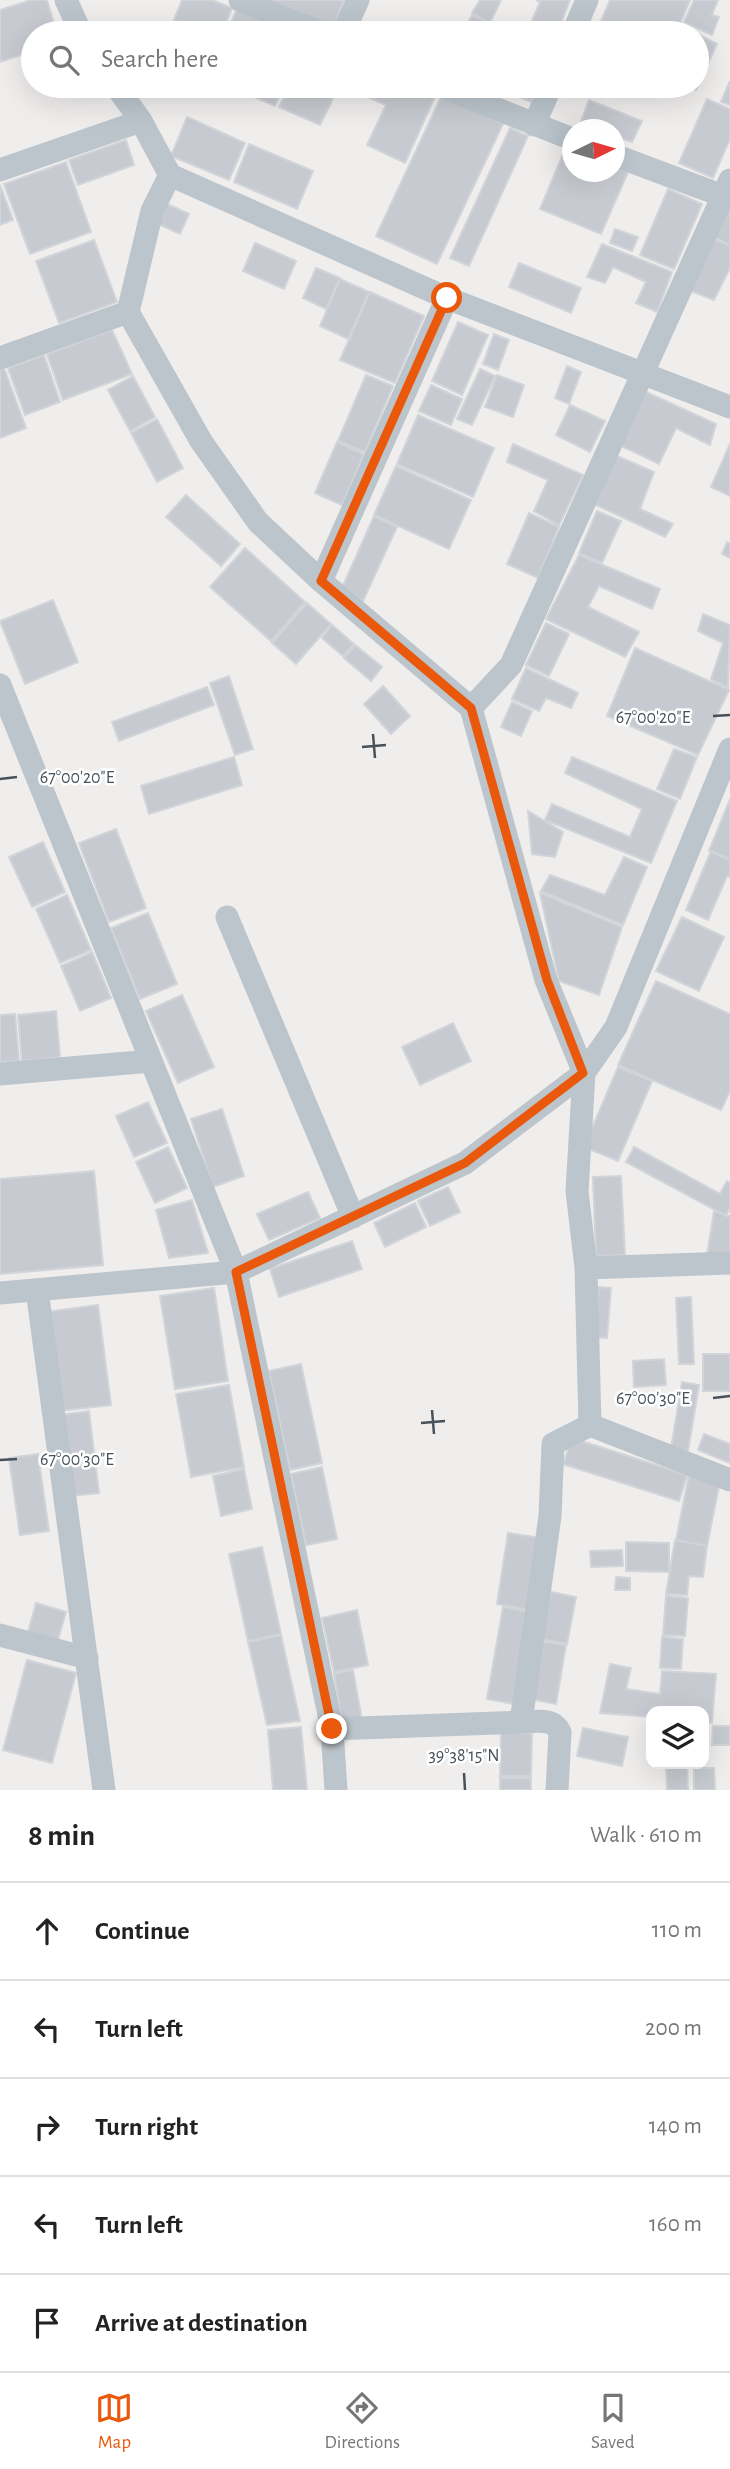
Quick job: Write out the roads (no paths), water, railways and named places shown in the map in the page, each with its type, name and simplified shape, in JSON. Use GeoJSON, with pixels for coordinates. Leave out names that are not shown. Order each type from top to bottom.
{"type":"FeatureCollection","features":[{"type":"Feature","properties":{"kind":"street"},"geometry":{"type":"LineString","coordinates":[[66,0],[76,21]]}},
{"type":"Feature","properties":{"kind":"street"},"geometry":{"type":"LineString","coordinates":[[240,0],[292,21]]}},
{"type":"Feature","properties":{"kind":"street"},"geometry":{"type":"LineString","coordinates":[[348,21],[358,0]]}},
{"type":"Feature","properties":{"kind":"street"},"geometry":{"type":"LineString","coordinates":[[578,21],[587,0]]}},
{"type":"Feature","properties":{"kind":"street"},"geometry":{"type":"LineString","coordinates":[[125,98],[141,121],[170,175],[447,298],[643,371],[730,407]]}},
{"type":"Feature","properties":{"kind":"street"},"geometry":{"type":"LineString","coordinates":[[469,98],[562,135]]}},
{"type":"Feature","properties":{"kind":"street"},"geometry":{"type":"LineString","coordinates":[[534,125],[546,98]]}},
{"type":"Feature","properties":{"kind":"street"},"geometry":{"type":"LineString","coordinates":[[0,170],[141,121]]}},
{"type":"Feature","properties":{"kind":"street"},"geometry":{"type":"LineString","coordinates":[[471,708],[511,665],[726,188],[625,158]]}},
{"type":"Feature","properties":{"kind":"street"},"geometry":{"type":"LineString","coordinates":[[170,175],[152,211],[128,312],[201,441],[258,522],[321,581],[471,708],[547,980],[583,1073],[577,1191],[586,1268],[590,1425]]}},
{"type":"Feature","properties":{"kind":"street"},"geometry":{"type":"LineString","coordinates":[[321,581],[447,298]]}},
{"type":"Feature","properties":{"kind":"street"},"geometry":{"type":"LineString","coordinates":[[0,358],[128,312]]}},
{"type":"Feature","properties":{"kind":"street"},"geometry":{"type":"LineString","coordinates":[[0,685],[236,1272],[332,1729],[336,1790]]}},
{"type":"Feature","properties":{"kind":"street"},"geometry":{"type":"LineString","coordinates":[[0,1293],[236,1272],[465,1163],[583,1073],[616,1027],[730,749]]}},
{"type":"Feature","properties":{"kind":"street"},"geometry":{"type":"LineString","coordinates":[[227,917],[353,1217]]}},
{"type":"Feature","properties":{"kind":"street"},"geometry":{"type":"LineString","coordinates":[[0,1074],[151,1061]]}},
{"type":"Feature","properties":{"kind":"street"},"geometry":{"type":"LineString","coordinates":[[586,1268],[730,1263]]}},
{"type":"Feature","properties":{"kind":"street"},"geometry":{"type":"LineString","coordinates":[[37,1290],[104,1790]]}},
{"type":"Feature","properties":{"kind":"street"},"geometry":{"type":"LineString","coordinates":[[521,1722],[550,1516],[553,1444],[575,1430],[590,1425],[730,1479]]}},
{"type":"Feature","properties":{"kind":"street"},"geometry":{"type":"LineString","coordinates":[[0,1635],[87,1658]]}},
{"type":"Feature","properties":{"kind":"street"},"geometry":{"type":"LineString","coordinates":[[332,1729],[551,1721],[560,1732],[557,1790]]}}]}
